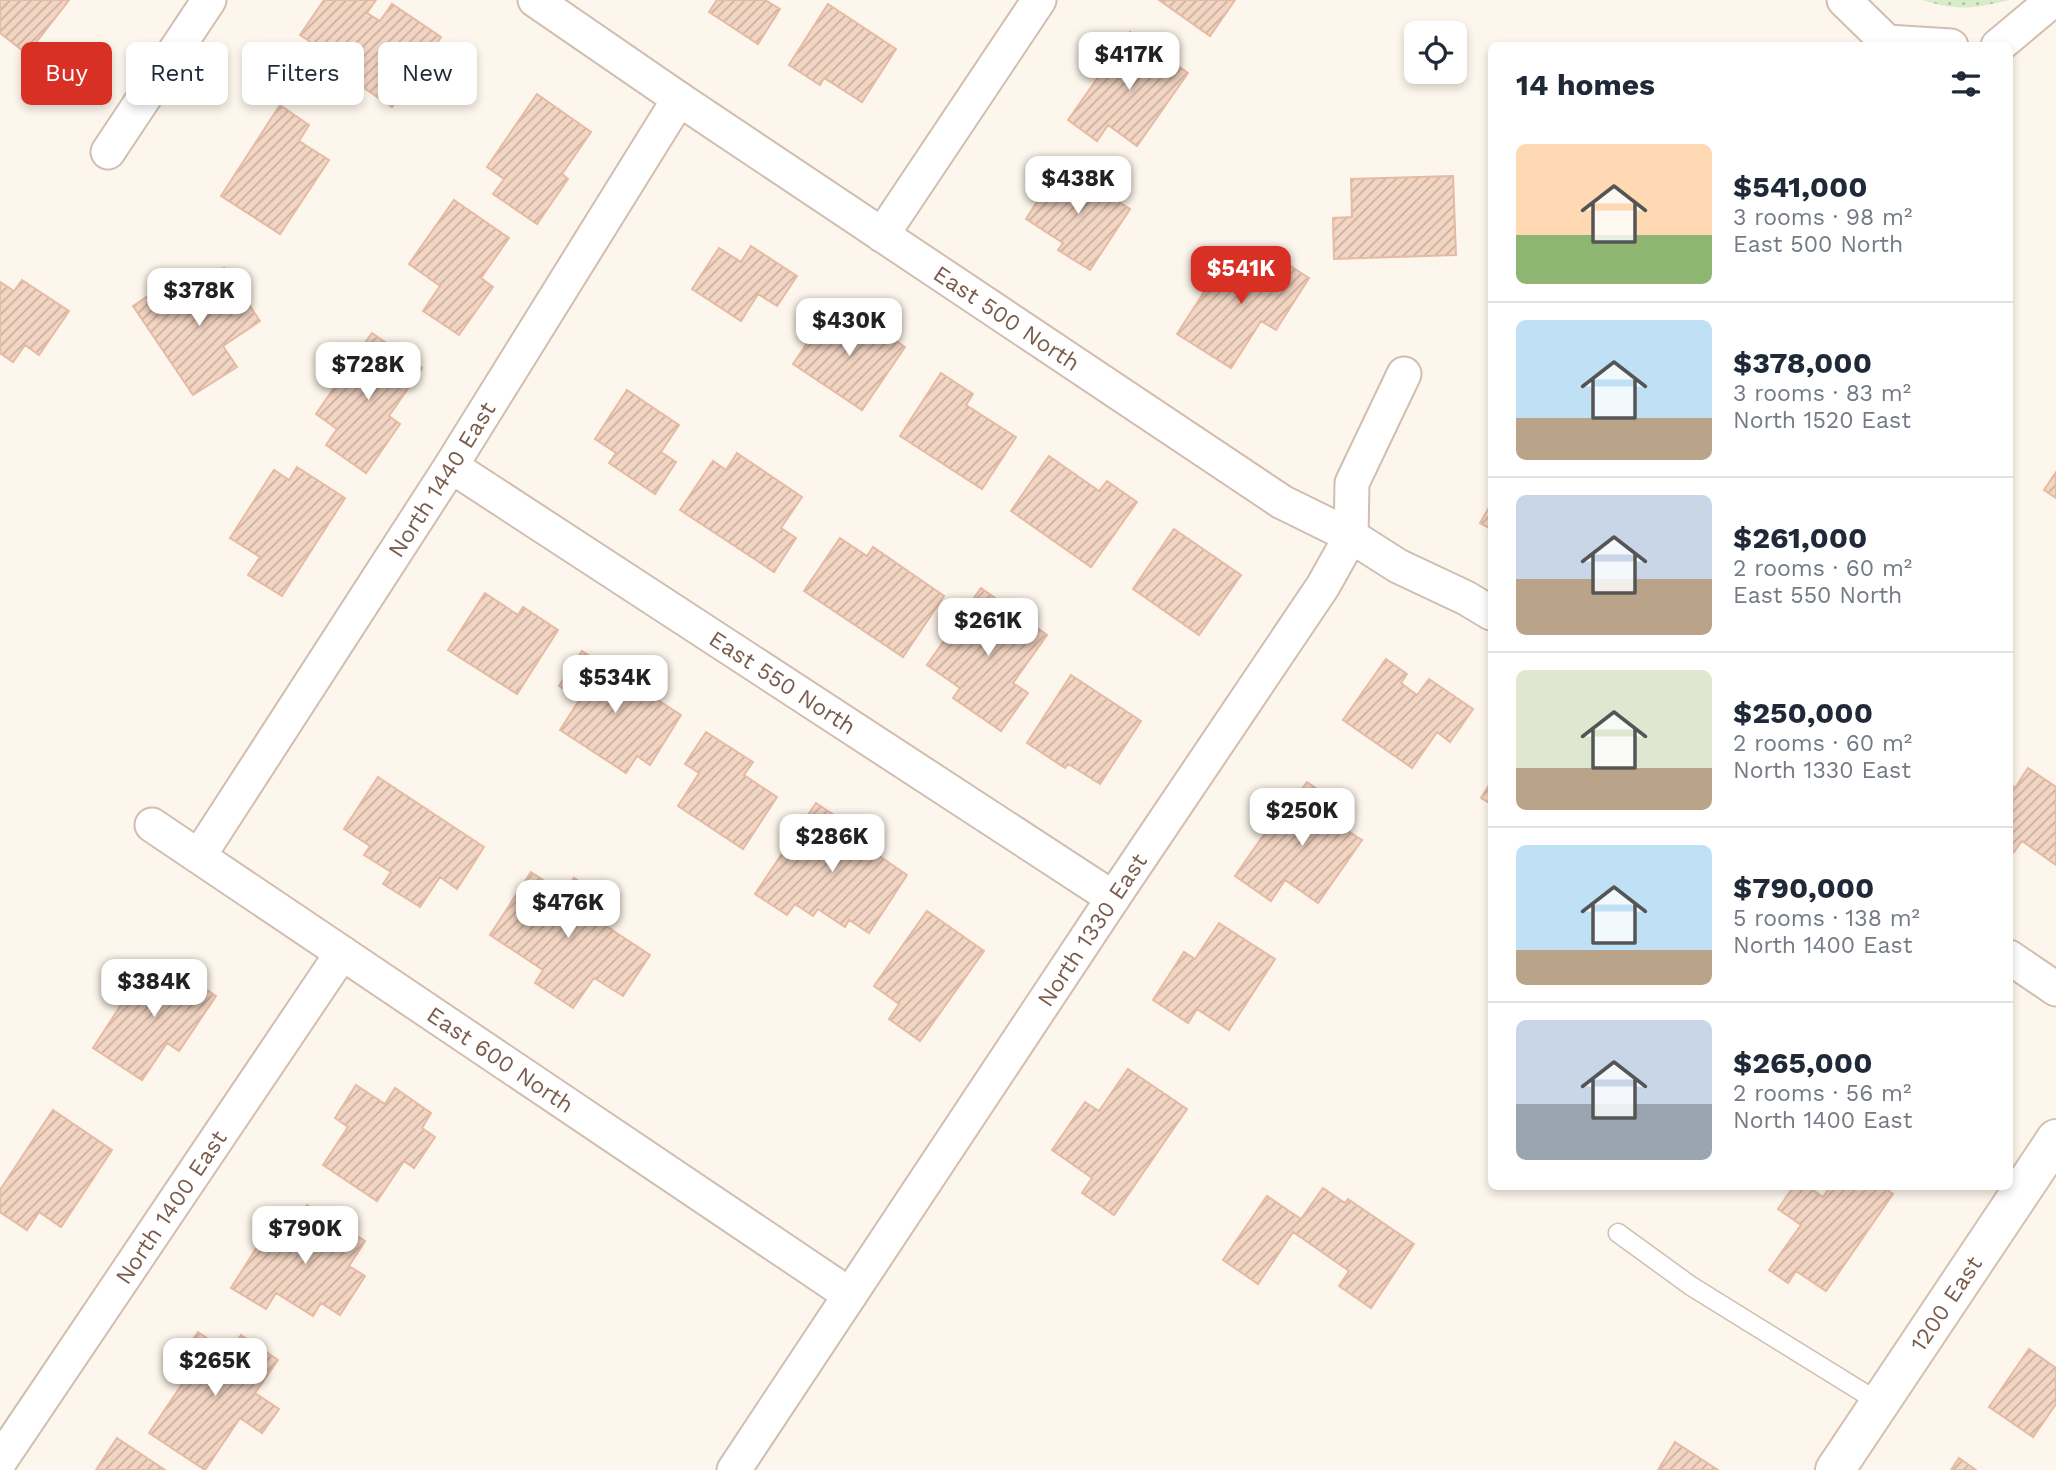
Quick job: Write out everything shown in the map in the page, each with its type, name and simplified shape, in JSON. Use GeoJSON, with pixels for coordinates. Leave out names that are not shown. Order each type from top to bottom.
{"type":"FeatureCollection","features":[{"type":"Feature","properties":{"kind":"main road","name":"1200 East"},"geometry":{"type":"LineString","coordinates":[[1835,1470],[2056,1139]]}},
{"type":"Feature","properties":{"kind":"street"},"geometry":{"type":"LineString","coordinates":[[107,152],[209,0]]}},
{"type":"Feature","properties":{"kind":"street","name":"East 500 North"},"geometry":{"type":"LineString","coordinates":[[535,0],[1282,502],[1351,536],[1398,566],[1488,611]]}},
{"type":"Feature","properties":{"kind":"street"},"geometry":{"type":"LineString","coordinates":[[882,235],[1039,0]]}},
{"type":"Feature","properties":{"kind":"street"},"geometry":{"type":"LineString","coordinates":[[1844,0],[1884,42]]}},
{"type":"Feature","properties":{"kind":"street"},"geometry":{"type":"LineString","coordinates":[[2003,42],[2053,0]]}},
{"type":"Feature","properties":{"kind":"street","name":"North 1440 East"},"geometry":{"type":"LineString","coordinates":[[199,856],[451,466],[679,99]]}},
{"type":"Feature","properties":{"kind":"street","name":"North 1330 East"},"geometry":{"type":"LineString","coordinates":[[734,1470],[1323,586],[1351,536],[1352,483],[1404,374]]}},
{"type":"Feature","properties":{"kind":"street","name":"East 550 North"},"geometry":{"type":"LineString","coordinates":[[451,466],[1113,898]]}},
{"type":"Feature","properties":{"kind":"street","name":"East 600 North"},"geometry":{"type":"LineString","coordinates":[[152,825],[850,1295]]}},
{"type":"Feature","properties":{"kind":"street","name":"North 1400 East"},"geometry":{"type":"LineString","coordinates":[[0,1461],[342,953]]}},
{"type":"Feature","properties":{"kind":"street"},"geometry":{"type":"LineString","coordinates":[[2013,960],[2056,989]]}},
{"type":"Feature","properties":{"kind":"lane"},"geometry":{"type":"LineString","coordinates":[[1618,1233],[1691,1286],[1880,1403]]}},
{"type":"Feature","properties":{"kind":"green space"},"geometry":{"type":"Polygon","coordinates":[[[1922,0],[2009,0],[1966,8],[1922,0]]]}},
{"type":"Feature","properties":{"kind":"building"},"geometry":{"type":"Polygon","coordinates":[[[0,0],[69,0],[36,42],[21,42],[21,49],[0,33],[0,0]]]}},
{"type":"Feature","properties":{"kind":"building"},"geometry":{"type":"Polygon","coordinates":[[[324,0],[376,0],[367,13],[380,21],[392,4],[441,37],[438,42],[378,42],[378,98],[364,88],[364,42],[310,42],[300,35],[324,0]]]}},
{"type":"Feature","properties":{"kind":"building"},"geometry":{"type":"Polygon","coordinates":[[[717,0],[765,0],[780,9],[758,44],[709,12],[717,0]]]}},
{"type":"Feature","properties":{"kind":"building"},"geometry":{"type":"Polygon","coordinates":[[[1159,0],[1235,0],[1210,36],[1159,0]]]}},
{"type":"Feature","properties":{"kind":"building"},"geometry":{"type":"Polygon","coordinates":[[[828,4],[896,49],[862,102],[824,78],[820,85],[789,65],[828,4]]]}},
{"type":"Feature","properties":{"kind":"building"},"geometry":{"type":"Polygon","coordinates":[[[1130,32],[1188,73],[1137,146],[1108,125],[1097,141],[1068,120],[1130,32]]]}},
{"type":"Feature","properties":{"kind":"building"},"geometry":{"type":"Polygon","coordinates":[[[537,94],[591,132],[562,174],[568,179],[537,224],[493,194],[504,179],[487,167],[537,94]]]}},
{"type":"Feature","properties":{"kind":"building"},"geometry":{"type":"Polygon","coordinates":[[[280,105],[309,125],[299,141],[329,160],[280,234],[221,196],[280,105]]]}},
{"type":"Feature","properties":{"kind":"building"},"geometry":{"type":"Polygon","coordinates":[[[1061,165],[1130,209],[1090,270],[1058,250],[1063,243],[1026,219],[1061,165]]]}},
{"type":"Feature","properties":{"kind":"building"},"geometry":{"type":"Polygon","coordinates":[[[1453,176],[1456,255],[1334,259],[1333,218],[1352,217],[1351,179],[1453,176]]]}},
{"type":"Feature","properties":{"kind":"building"},"geometry":{"type":"Polygon","coordinates":[[[454,200],[509,238],[481,278],[493,287],[459,335],[423,311],[440,286],[409,264],[454,200]]]}},
{"type":"Feature","properties":{"kind":"building"},"geometry":{"type":"Polygon","coordinates":[[[751,246],[797,276],[777,306],[758,294],[741,321],[692,289],[719,248],[741,262],[751,246]]]}},
{"type":"Feature","properties":{"kind":"building"},"geometry":{"type":"Polygon","coordinates":[[[1232,249],[1267,272],[1276,257],[1309,278],[1276,330],[1261,321],[1231,368],[1177,334],[1232,249]]]}},
{"type":"Feature","properties":{"kind":"building"},"geometry":{"type":"Polygon","coordinates":[[[224,268],[260,321],[223,346],[237,367],[193,395],[133,306],[165,285],[175,301],[224,268]]]}},
{"type":"Feature","properties":{"kind":"building"},"geometry":{"type":"Polygon","coordinates":[[[22,280],[69,311],[39,355],[25,345],[13,362],[0,353],[0,282],[14,291],[22,280]]]}},
{"type":"Feature","properties":{"kind":"building"},"geometry":{"type":"Polygon","coordinates":[[[831,308],[869,334],[874,326],[905,347],[862,410],[793,364],[831,308]]]}},
{"type":"Feature","properties":{"kind":"building"},"geometry":{"type":"Polygon","coordinates":[[[372,333],[422,368],[389,416],[400,424],[366,473],[326,445],[337,429],[316,414],[372,333]]]}},
{"type":"Feature","properties":{"kind":"building"},"geometry":{"type":"Polygon","coordinates":[[[941,373],[973,394],[966,405],[1016,437],[982,489],[900,436],[941,373]]]}},
{"type":"Feature","properties":{"kind":"building"},"geometry":{"type":"Polygon","coordinates":[[[627,390],[679,425],[661,452],[676,462],[655,494],[609,463],[616,453],[595,439],[627,390]]]}},
{"type":"Feature","properties":{"kind":"building"},"geometry":{"type":"Polygon","coordinates":[[[737,453],[802,497],[781,528],[796,538],[774,572],[680,510],[713,461],[726,470],[737,453]]]}},
{"type":"Feature","properties":{"kind":"building"},"geometry":{"type":"Polygon","coordinates":[[[1049,456],[1099,491],[1107,481],[1137,502],[1091,567],[1011,511],[1049,456]]]}},
{"type":"Feature","properties":{"kind":"building"},"geometry":{"type":"Polygon","coordinates":[[[297,467],[345,498],[282,596],[248,575],[260,557],[230,538],[274,470],[289,480],[297,467]]]}},
{"type":"Feature","properties":{"kind":"building"},"geometry":{"type":"Polygon","coordinates":[[[2056,472],[2056,498],[2044,490],[2056,472]]]}},
{"type":"Feature","properties":{"kind":"building"},"geometry":{"type":"Polygon","coordinates":[[[1488,509],[1488,527],[1480,523],[1488,509]]]}},
{"type":"Feature","properties":{"kind":"building"},"geometry":{"type":"Polygon","coordinates":[[[1174,529],[1241,575],[1199,635],[1133,589],[1174,529]]]}},
{"type":"Feature","properties":{"kind":"building"},"geometry":{"type":"Polygon","coordinates":[[[840,538],[867,556],[873,547],[944,596],[903,657],[804,591],[840,538]]]}},
{"type":"Feature","properties":{"kind":"building"},"geometry":{"type":"Polygon","coordinates":[[[981,588],[1047,635],[1013,683],[1028,693],[1001,731],[953,698],[960,688],[927,665],[981,588]]]}},
{"type":"Feature","properties":{"kind":"building"},"geometry":{"type":"Polygon","coordinates":[[[485,593],[518,615],[523,607],[558,630],[517,694],[448,650],[485,593]]]}},
{"type":"Feature","properties":{"kind":"building"},"geometry":{"type":"Polygon","coordinates":[[[582,651],[681,715],[650,765],[637,756],[626,773],[560,730],[580,699],[559,686],[582,651]]]}},
{"type":"Feature","properties":{"kind":"building"},"geometry":{"type":"Polygon","coordinates":[[[1386,659],[1407,674],[1401,683],[1417,695],[1429,679],[1473,709],[1450,742],[1437,732],[1412,768],[1343,720],[1386,659]]]}},
{"type":"Feature","properties":{"kind":"building"},"geometry":{"type":"Polygon","coordinates":[[[1071,675],[1141,721],[1100,784],[1068,764],[1065,768],[1027,743],[1071,675]]]}},
{"type":"Feature","properties":{"kind":"building"},"geometry":{"type":"Polygon","coordinates":[[[706,732],[753,762],[744,775],[777,797],[743,849],[678,806],[699,773],[685,764],[706,732]]]}},
{"type":"Feature","properties":{"kind":"building"},"geometry":{"type":"Polygon","coordinates":[[[2028,768],[2056,787],[2056,865],[2022,841],[2013,851],[2013,787],[2015,788],[2028,768]]]}},
{"type":"Feature","properties":{"kind":"building"},"geometry":{"type":"Polygon","coordinates":[[[378,777],[484,847],[457,889],[440,877],[420,907],[383,884],[391,872],[364,855],[370,846],[344,829],[378,777]]]}},
{"type":"Feature","properties":{"kind":"building"},"geometry":{"type":"Polygon","coordinates":[[[1307,782],[1353,814],[1343,828],[1362,840],[1318,903],[1285,880],[1271,901],[1235,876],[1272,823],[1276,826],[1307,782]]]}},
{"type":"Feature","properties":{"kind":"building"},"geometry":{"type":"Polygon","coordinates":[[[1488,787],[1488,802],[1481,798],[1488,787]]]}},
{"type":"Feature","properties":{"kind":"building"},"geometry":{"type":"Polygon","coordinates":[[[816,803],[864,835],[859,842],[907,875],[869,933],[849,920],[845,927],[818,909],[813,916],[795,904],[787,915],[755,894],[816,803]]]}},
{"type":"Feature","properties":{"kind":"building"},"geometry":{"type":"Polygon","coordinates":[[[531,872],[564,894],[574,878],[603,897],[591,916],[650,955],[623,996],[594,978],[573,1008],[535,983],[543,970],[490,935],[531,872]]]}},
{"type":"Feature","properties":{"kind":"building"},"geometry":{"type":"Polygon","coordinates":[[[927,911],[984,951],[920,1041],[889,1019],[899,1004],[874,986],[927,911]]]}},
{"type":"Feature","properties":{"kind":"building"},"geometry":{"type":"Polygon","coordinates":[[[1219,923],[1275,959],[1229,1030],[1197,1009],[1188,1023],[1153,1000],[1184,952],[1195,959],[1219,923]]]}},
{"type":"Feature","properties":{"kind":"building"},"geometry":{"type":"Polygon","coordinates":[[[149,962],[169,975],[174,968],[216,996],[179,1051],[167,1043],[142,1080],[93,1048],[149,962]]]}},
{"type":"Feature","properties":{"kind":"building"},"geometry":{"type":"Polygon","coordinates":[[[1128,1069],[1187,1109],[1114,1215],[1082,1193],[1092,1178],[1052,1150],[1085,1102],[1099,1111],[1128,1069]]]}},
{"type":"Feature","properties":{"kind":"building"},"geometry":{"type":"Polygon","coordinates":[[[356,1085],[385,1104],[395,1088],[431,1113],[422,1128],[435,1137],[414,1168],[404,1161],[377,1201],[323,1165],[348,1127],[335,1118],[356,1085]]]}},
{"type":"Feature","properties":{"kind":"building"},"geometry":{"type":"Polygon","coordinates":[[[53,1110],[112,1150],[61,1227],[39,1212],[27,1230],[0,1212],[0,1190],[53,1110]]]}},
{"type":"Feature","properties":{"kind":"building"},"geometry":{"type":"Polygon","coordinates":[[[1323,1188],[1345,1203],[1348,1199],[1414,1244],[1371,1308],[1339,1286],[1349,1271],[1293,1232],[1258,1284],[1223,1260],[1267,1196],[1301,1219],[1323,1188]]]}},
{"type":"Feature","properties":{"kind":"building"},"geometry":{"type":"Polygon","coordinates":[[[1791,1190],[1813,1190],[1823,1197],[1828,1190],[1888,1190],[1893,1194],[1826,1291],[1796,1271],[1788,1283],[1769,1270],[1801,1225],[1778,1209],[1791,1190]]]}},
{"type":"Feature","properties":{"kind":"building"},"geometry":{"type":"Polygon","coordinates":[[[307,1205],[365,1241],[349,1266],[365,1276],[340,1315],[321,1303],[313,1316],[276,1293],[266,1309],[231,1288],[264,1236],[281,1246],[307,1205]]]}},
{"type":"Feature","properties":{"kind":"building"},"geometry":{"type":"Polygon","coordinates":[[[198,1332],[228,1353],[241,1335],[278,1360],[255,1393],[279,1409],[262,1433],[240,1418],[205,1470],[149,1433],[187,1377],[173,1368],[198,1332]]]}},
{"type":"Feature","properties":{"kind":"building"},"geometry":{"type":"Polygon","coordinates":[[[2029,1349],[2056,1368],[2056,1404],[2033,1437],[1989,1407],[2029,1349]]]}},
{"type":"Feature","properties":{"kind":"building"},"geometry":{"type":"Polygon","coordinates":[[[117,1438],[165,1470],[96,1470],[117,1438]]]}},
{"type":"Feature","properties":{"kind":"building"},"geometry":{"type":"Polygon","coordinates":[[[1675,1442],[1718,1470],[1658,1470],[1675,1442]]]}},
{"type":"Feature","properties":{"kind":"building"},"geometry":{"type":"Polygon","coordinates":[[[1959,1458],[1976,1470],[1951,1470],[1959,1458]]]}}]}
